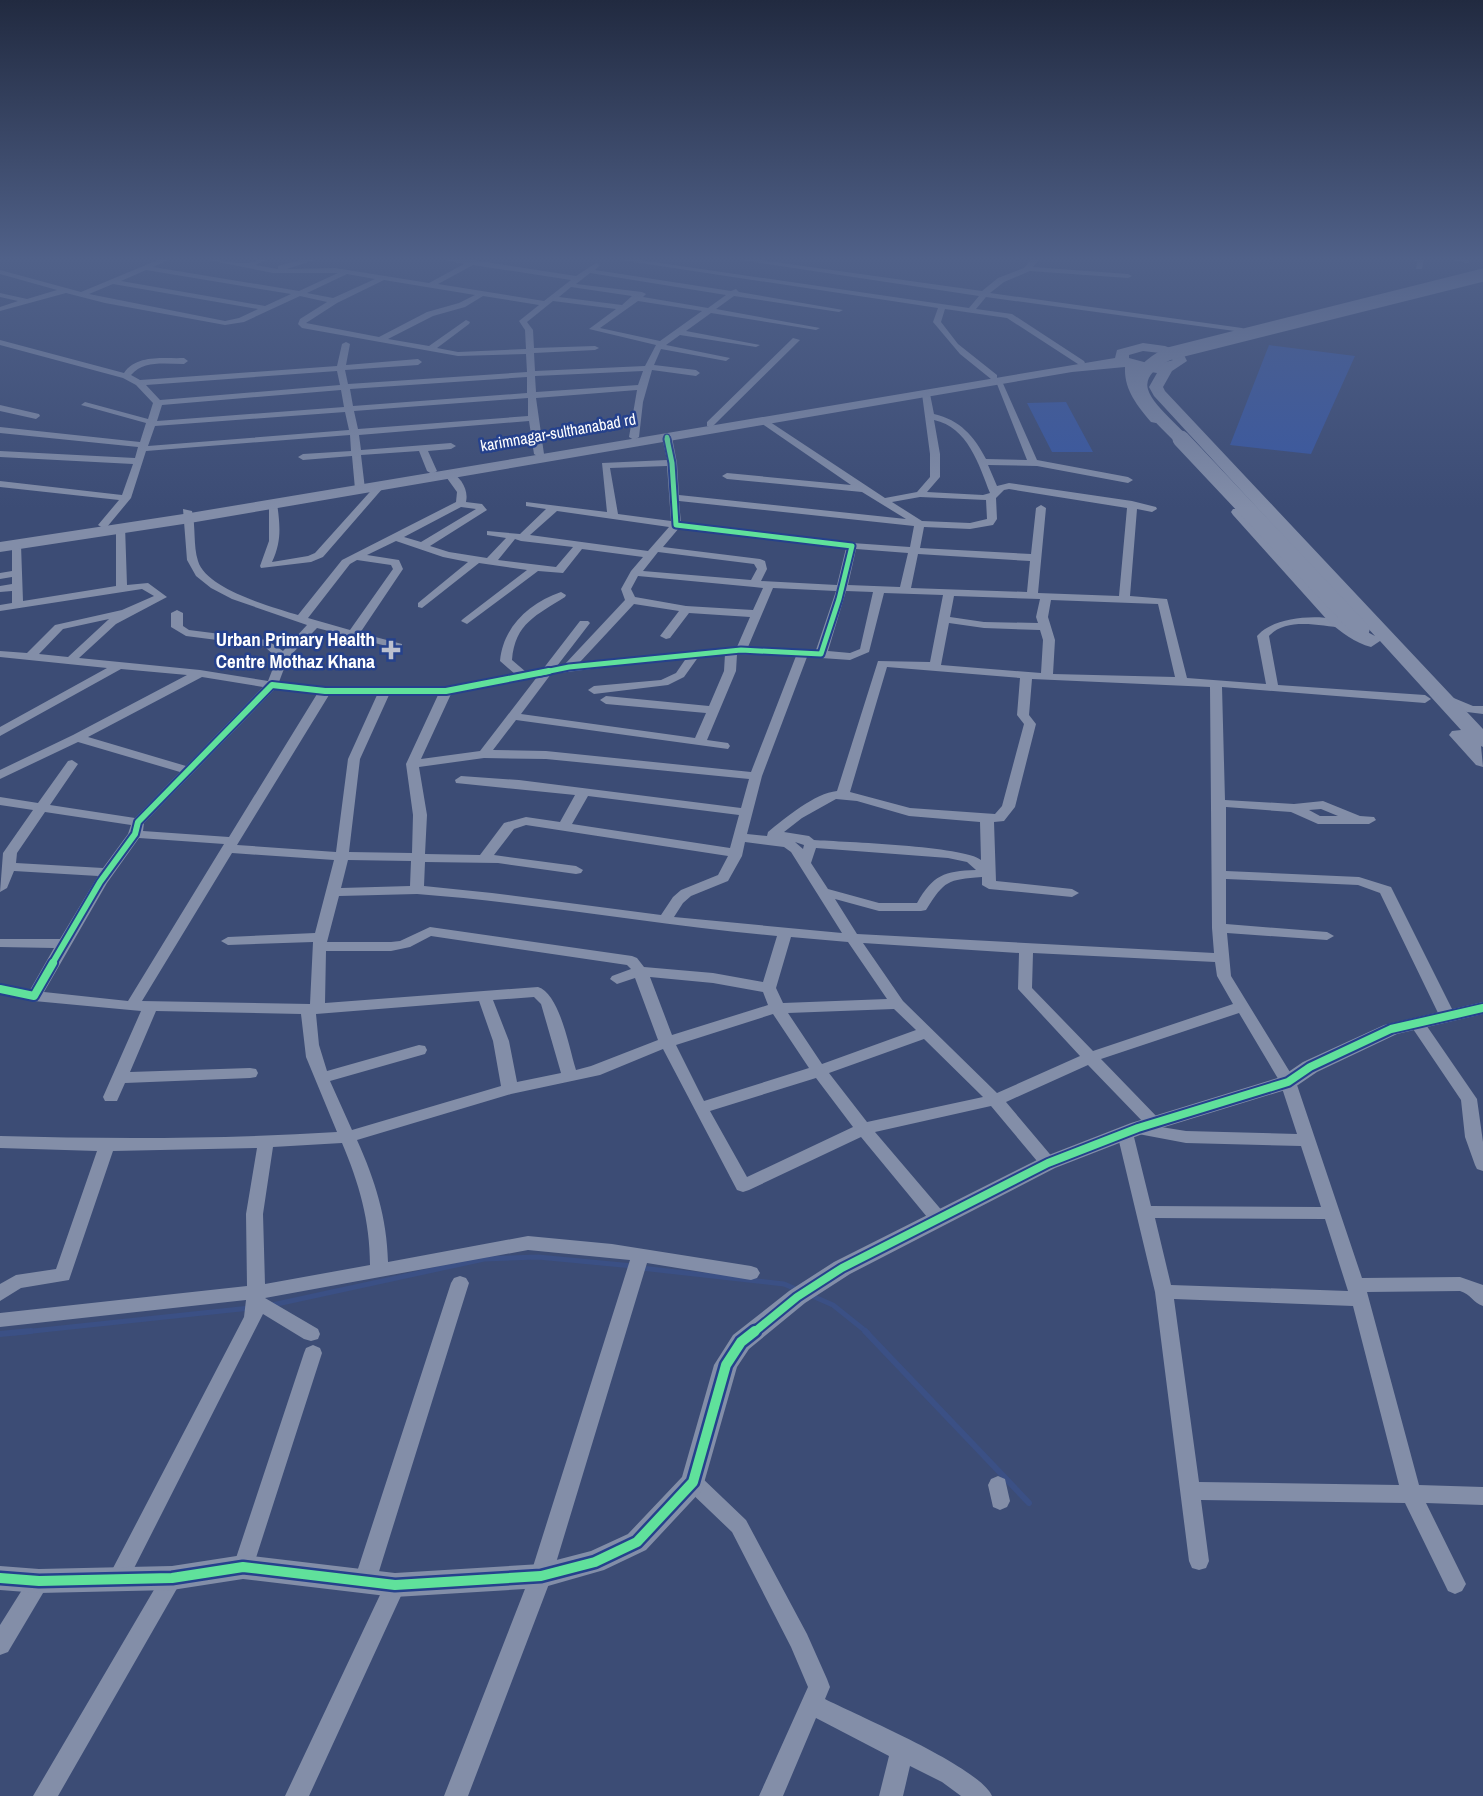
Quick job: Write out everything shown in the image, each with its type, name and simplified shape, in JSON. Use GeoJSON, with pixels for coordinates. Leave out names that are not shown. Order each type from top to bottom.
{"type":"FeatureCollection","features":[{"type":"Feature","properties":{"kind":"highway"},"geometry":{"type":"LineString","coordinates":[[1223,341],[1168,354],[1154,361],[1141,374],[1139,386],[1150,406],[1358,632]]}},
{"type":"Feature","properties":{"kind":"highway"},"geometry":{"type":"LineString","coordinates":[[0,545],[16,545],[188,514],[272,503],[360,486],[380,485],[667,438],[926,394],[996,379],[1126,361],[1174,363],[1255,341]]}},
{"type":"Feature","properties":{"kind":"highway"},"geometry":{"type":"LineString","coordinates":[[1174,363],[1161,349],[1133,349],[1126,361],[1137,397],[1358,632],[1483,741]]}},
{"type":"Feature","properties":{"kind":"highway","name":"karimnagar-sulthanabad rd"},"geometry":{"type":"LineString","coordinates":[[0,545],[103,525],[360,486],[432,471],[1081,363],[1126,361]]}},
{"type":"Feature","properties":{"kind":"highway"},"geometry":{"type":"LineString","coordinates":[[1174,363],[1156,387],[1158,393],[1434,698],[1483,761]]}},
{"type":"Feature","properties":{"kind":"street"},"geometry":{"type":"LineString","coordinates":[[383,341],[458,354],[595,348]]}},
{"type":"Feature","properties":{"kind":"street"},"geometry":{"type":"LineString","coordinates":[[429,350],[441,341]]}},
{"type":"Feature","properties":{"kind":"street"},"geometry":{"type":"LineString","coordinates":[[530,341],[533,418],[539,454]]}},
{"type":"Feature","properties":{"kind":"street"},"geometry":{"type":"LineString","coordinates":[[642,341],[726,358]]}},
{"type":"Feature","properties":{"kind":"street"},"geometry":{"type":"LineString","coordinates":[[634,437],[635,418],[649,368],[660,345],[666,341]]}},
{"type":"Feature","properties":{"kind":"street"},"geometry":{"type":"LineString","coordinates":[[731,341],[756,345]]}},
{"type":"Feature","properties":{"kind":"street"},"geometry":{"type":"LineString","coordinates":[[710,424],[795,341]]}},
{"type":"Feature","properties":{"kind":"street"},"geometry":{"type":"LineString","coordinates":[[951,341],[996,379],[1029,456],[1036,463]]}},
{"type":"Feature","properties":{"kind":"street"},"geometry":{"type":"LineString","coordinates":[[1048,341],[1081,363]]}},
{"type":"Feature","properties":{"kind":"street"},"geometry":{"type":"LineString","coordinates":[[1161,349],[1196,341]]}},
{"type":"Feature","properties":{"kind":"street"},"geometry":{"type":"LineString","coordinates":[[0,342],[126,376],[139,383],[158,403]]}},
{"type":"Feature","properties":{"kind":"street"},"geometry":{"type":"LineString","coordinates":[[346,344],[341,369],[347,410],[354,432],[360,486]]}},
{"type":"Feature","properties":{"kind":"street"},"geometry":{"type":"LineString","coordinates":[[126,376],[131,367],[138,363],[184,361]]}},
{"type":"Feature","properties":{"kind":"street"},"geometry":{"type":"LineString","coordinates":[[139,383],[418,362]]}},
{"type":"Feature","properties":{"kind":"street"},"geometry":{"type":"LineString","coordinates":[[158,403],[532,373],[649,368],[696,373]]}},
{"type":"Feature","properties":{"kind":"street"},"geometry":{"type":"LineString","coordinates":[[85,405],[151,423],[643,387]]}},
{"type":"Feature","properties":{"kind":"street"},"geometry":{"type":"LineString","coordinates":[[919,494],[935,477],[935,454],[926,394]]}},
{"type":"Feature","properties":{"kind":"street"},"geometry":{"type":"LineString","coordinates":[[103,525],[126,498],[158,403]]}},
{"type":"Feature","properties":{"kind":"street"},"geometry":{"type":"LineString","coordinates":[[0,408],[36,416]]}},
{"type":"Feature","properties":{"kind":"street"},"geometry":{"type":"LineString","coordinates":[[673,497],[920,524],[970,526],[989,523],[992,519],[993,496],[975,445],[952,422],[943,417],[929,416]]}},
{"type":"Feature","properties":{"kind":"street"},"geometry":{"type":"LineString","coordinates":[[0,429],[142,447],[533,418]]}},
{"type":"Feature","properties":{"kind":"street"},"geometry":{"type":"LineString","coordinates":[[764,421],[881,501],[920,524]]}},
{"type":"Feature","properties":{"kind":"street"},"geometry":{"type":"LineString","coordinates":[[631,600],[626,589],[635,573],[676,525],[672,463],[667,438]]}},
{"type":"Feature","properties":{"kind":"street"},"geometry":{"type":"LineString","coordinates":[[303,457],[451,446]]}},
{"type":"Feature","properties":{"kind":"street"},"geometry":{"type":"LineString","coordinates":[[422,448],[432,471]]}},
{"type":"Feature","properties":{"kind":"street"},"geometry":{"type":"LineString","coordinates":[[0,454],[138,461]]}},
{"type":"Feature","properties":{"kind":"street"},"geometry":{"type":"LineString","coordinates":[[982,462],[1036,463],[1128,480]]}},
{"type":"Feature","properties":{"kind":"street"},"geometry":{"type":"LineString","coordinates":[[613,516],[605,465],[672,463]]}},
{"type":"Feature","properties":{"kind":"street"},"geometry":{"type":"LineString","coordinates":[[301,618],[351,559],[460,504],[463,499],[461,488],[449,474]]}},
{"type":"Feature","properties":{"kind":"street"},"geometry":{"type":"LineString","coordinates":[[727,476],[863,489]]}},
{"type":"Feature","properties":{"kind":"street"},"geometry":{"type":"LineString","coordinates":[[1,485],[126,498]]}},
{"type":"Feature","properties":{"kind":"street"},"geometry":{"type":"LineString","coordinates":[[311,559],[319,555],[380,485]]}},
{"type":"Feature","properties":{"kind":"street"},"geometry":{"type":"LineString","coordinates":[[881,501],[919,494],[969,499],[993,496],[1001,486],[1009,486],[1152,509]]}},
{"type":"Feature","properties":{"kind":"street"},"geometry":{"type":"LineString","coordinates":[[272,503],[278,529],[276,544],[265,566],[311,559],[395,562],[398,569],[353,634]]}},
{"type":"Feature","properties":{"kind":"street"},"geometry":{"type":"LineString","coordinates":[[422,546],[482,510],[478,506],[460,504]]}},
{"type":"Feature","properties":{"kind":"street"},"geometry":{"type":"LineString","coordinates":[[529,504],[852,546],[1036,558]]}},
{"type":"Feature","properties":{"kind":"street"},"geometry":{"type":"LineString","coordinates":[[1124,600],[1132,504]]}},
{"type":"Feature","properties":{"kind":"street"},"geometry":{"type":"LineString","coordinates":[[490,562],[555,507]]}},
{"type":"Feature","properties":{"kind":"street"},"geometry":{"type":"LineString","coordinates":[[1032,597],[1041,508]]}},
{"type":"Feature","properties":{"kind":"street"},"geometry":{"type":"LineString","coordinates":[[188,514],[192,556],[199,574],[225,592],[314,624],[398,646]]}},
{"type":"Feature","properties":{"kind":"street"},"geometry":{"type":"LineString","coordinates":[[905,590],[920,524]]}},
{"type":"Feature","properties":{"kind":"street"},"geometry":{"type":"LineString","coordinates":[[121,528],[122,559],[118,579],[122,588]]}},
{"type":"Feature","properties":{"kind":"street"},"geometry":{"type":"LineString","coordinates":[[491,533],[579,546],[756,561],[761,563],[762,569],[754,584]]}},
{"type":"Feature","properties":{"kind":"street"},"geometry":{"type":"LineString","coordinates":[[395,537],[447,555],[558,572],[579,546]]}},
{"type":"Feature","properties":{"kind":"street"},"geometry":{"type":"LineString","coordinates":[[16,545],[18,605]]}},
{"type":"Feature","properties":{"kind":"street"},"geometry":{"type":"LineString","coordinates":[[821,654],[839,599],[840,586],[852,546]]}},
{"type":"Feature","properties":{"kind":"street"},"geometry":{"type":"LineString","coordinates":[[422,605],[475,561]]}},
{"type":"Feature","properties":{"kind":"street"},"geometry":{"type":"LineString","coordinates":[[467,621],[536,568]]}},
{"type":"Feature","properties":{"kind":"street"},"geometry":{"type":"LineString","coordinates":[[0,576],[17,573]]}},
{"type":"Feature","properties":{"kind":"street"},"geometry":{"type":"LineString","coordinates":[[635,573],[769,585],[1163,601],[1182,681]]}},
{"type":"Feature","properties":{"kind":"street"},"geometry":{"type":"LineString","coordinates":[[0,608],[144,585],[162,597],[115,617],[71,660]]}},
{"type":"Feature","properties":{"kind":"street"},"geometry":{"type":"LineString","coordinates":[[700,742],[736,650],[757,614],[769,585]]}},
{"type":"Feature","properties":{"kind":"street"},"geometry":{"type":"LineString","coordinates":[[0,589],[17,587]]}},
{"type":"Feature","properties":{"kind":"street"},"geometry":{"type":"LineString","coordinates":[[0,654],[200,673],[325,691],[446,691],[569,667],[696,653],[736,650],[849,657],[865,650],[879,589]]}},
{"type":"Feature","properties":{"kind":"street"},"geometry":{"type":"LineString","coordinates":[[935,666],[949,592]]}},
{"type":"Feature","properties":{"kind":"street"},"geometry":{"type":"LineString","coordinates":[[524,676],[506,661],[506,643],[516,627],[561,596]]}},
{"type":"Feature","properties":{"kind":"street"},"geometry":{"type":"LineString","coordinates":[[1046,597],[1042,617],[1049,640],[1047,677]]}},
{"type":"Feature","properties":{"kind":"street"},"geometry":{"type":"LineString","coordinates":[[631,600],[687,609],[757,614]]}},
{"type":"Feature","properties":{"kind":"street"},"geometry":{"type":"LineString","coordinates":[[569,667],[631,600]]}},
{"type":"Feature","properties":{"kind":"street"},"geometry":{"type":"LineString","coordinates":[[666,636],[687,609]]}},
{"type":"Feature","properties":{"kind":"street"},"geometry":{"type":"LineString","coordinates":[[30,657],[59,627],[124,612]]}},
{"type":"Feature","properties":{"kind":"street"},"geometry":{"type":"LineString","coordinates":[[177,613],[177,627],[186,633],[267,643],[283,657]]}},
{"type":"Feature","properties":{"kind":"street"},"geometry":{"type":"LineString","coordinates":[[944,620],[984,625],[1046,627]]}},
{"type":"Feature","properties":{"kind":"street"},"geometry":{"type":"LineString","coordinates":[[484,754],[584,622]]}},
{"type":"Feature","properties":{"kind":"street"},"geometry":{"type":"LineString","coordinates":[[1273,687],[1263,636],[1267,630],[1275,625],[1301,622],[1358,632]]}},
{"type":"Feature","properties":{"kind":"street"},"geometry":{"type":"LineString","coordinates":[[34,996],[63,944],[136,828],[272,685],[283,657],[314,624]]}},
{"type":"Feature","properties":{"kind":"street"},"geometry":{"type":"LineString","coordinates":[[594,690],[664,683],[680,675],[696,653]]}},
{"type":"Feature","properties":{"kind":"street"},"geometry":{"type":"LineString","coordinates":[[666,919],[678,900],[687,893],[723,878],[736,853],[755,776],[803,653]]}},
{"type":"Feature","properties":{"kind":"street"},"geometry":{"type":"LineString","coordinates":[[843,794],[882,663],[1026,676],[1182,681],[1434,698],[1483,710]]}},
{"type":"Feature","properties":{"kind":"street"},"geometry":{"type":"LineString","coordinates":[[0,732],[120,665]]}},
{"type":"Feature","properties":{"kind":"street"},"geometry":{"type":"LineString","coordinates":[[0,775],[200,673]]}},
{"type":"Feature","properties":{"kind":"street"},"geometry":{"type":"LineString","coordinates":[[988,873],[972,859],[948,853],[811,844],[804,839],[773,835],[797,816],[834,795],[843,794],[909,812],[999,818],[1008,807],[1030,724],[1023,715],[1026,676]]}},
{"type":"Feature","properties":{"kind":"street"},"geometry":{"type":"LineString","coordinates":[[1216,683],[1219,928],[1224,976],[1288,1082],[1357,1292],[1410,1494],[1455,1584]]}},
{"type":"Feature","properties":{"kind":"street"},"geometry":{"type":"LineString","coordinates":[[132,1006],[325,691]]}},
{"type":"Feature","properties":{"kind":"street"},"geometry":{"type":"LineString","coordinates":[[379,1270],[380,1243],[368,1183],[321,1078],[310,1041],[320,941],[335,892],[342,856],[354,759],[385,691]]}},
{"type":"Feature","properties":{"kind":"street"},"geometry":{"type":"LineString","coordinates":[[417,890],[420,815],[412,764],[446,691]]}},
{"type":"Feature","properties":{"kind":"street"},"geometry":{"type":"LineString","coordinates":[[606,700],[712,710]]}},
{"type":"Feature","properties":{"kind":"street"},"geometry":{"type":"LineString","coordinates":[[511,716],[724,746]]}},
{"type":"Feature","properties":{"kind":"street"},"geometry":{"type":"LineString","coordinates":[[77,738],[189,771]]}},
{"type":"Feature","properties":{"kind":"street"},"geometry":{"type":"LineString","coordinates":[[412,764],[484,754],[546,755],[755,776]]}},
{"type":"Feature","properties":{"kind":"street"},"geometry":{"type":"LineString","coordinates":[[0,888],[6,859],[72,764]]}},
{"type":"Feature","properties":{"kind":"street"},"geometry":{"type":"LineString","coordinates":[[461,780],[519,784],[744,812]]}},
{"type":"Feature","properties":{"kind":"street"},"geometry":{"type":"LineString","coordinates":[[564,826],[583,793]]}},
{"type":"Feature","properties":{"kind":"street"},"geometry":{"type":"LineString","coordinates":[[0,801],[44,807],[136,828],[233,845],[342,856],[484,859],[576,870]]}},
{"type":"Feature","properties":{"kind":"street"},"geometry":{"type":"LineString","coordinates":[[1219,803],[1294,808],[1323,805],[1363,820]]}},
{"type":"Feature","properties":{"kind":"street"},"geometry":{"type":"LineString","coordinates":[[987,819],[989,885],[1072,893]]}},
{"type":"Feature","properties":{"kind":"street"},"geometry":{"type":"LineString","coordinates":[[484,859],[515,822],[526,821],[736,853]]}},
{"type":"Feature","properties":{"kind":"street"},"geometry":{"type":"LineString","coordinates":[[739,837],[788,843],[796,849],[898,1004],[995,1100],[1048,1163]]}},
{"type":"Feature","properties":{"kind":"street"},"geometry":{"type":"LineString","coordinates":[[805,862],[811,844]]}},
{"type":"Feature","properties":{"kind":"street"},"geometry":{"type":"LineString","coordinates":[[6,859],[107,872]]}},
{"type":"Feature","properties":{"kind":"street"},"geometry":{"type":"LineString","coordinates":[[824,892],[879,907],[921,907],[933,885],[944,876],[988,873]]}},
{"type":"Feature","properties":{"kind":"street"},"geometry":{"type":"LineString","coordinates":[[1219,875],[1359,881],[1386,890],[1396,905],[1447,1015]]}},
{"type":"Feature","properties":{"kind":"street"},"geometry":{"type":"LineString","coordinates":[[335,892],[417,890],[481,894],[785,932],[1026,949],[1221,958]]}},
{"type":"Feature","properties":{"kind":"street"},"geometry":{"type":"LineString","coordinates":[[1219,928],[1327,936]]}},
{"type":"Feature","properties":{"kind":"street"},"geometry":{"type":"LineString","coordinates":[[228,942],[320,941],[394,946],[408,943],[424,932],[439,932],[626,958],[636,964],[640,971],[667,1042],[743,1186],[863,1129],[995,1100],[1092,1058],[1243,1006]]}},
{"type":"Feature","properties":{"kind":"street"},"geometry":{"type":"LineString","coordinates":[[785,932],[769,988],[777,1008],[819,1071],[863,1129],[938,1218]]}},
{"type":"Feature","properties":{"kind":"street"},"geometry":{"type":"LineString","coordinates":[[0,943],[63,944]]}},
{"type":"Feature","properties":{"kind":"street"},"geometry":{"type":"LineString","coordinates":[[1026,949],[1025,989],[1092,1058],[1139,1128],[1144,1212],[1164,1292],[1199,1561]]}},
{"type":"Feature","properties":{"kind":"street"},"geometry":{"type":"LineString","coordinates":[[617,979],[640,971],[704,977],[769,988]]}},
{"type":"Feature","properties":{"kind":"street"},"geometry":{"type":"LineString","coordinates":[[1,991],[132,1006],[312,1009],[529,991],[545,996],[570,1077]]}},
{"type":"Feature","properties":{"kind":"street"},"geometry":{"type":"LineString","coordinates":[[484,995],[501,1041],[510,1089]]}},
{"type":"Feature","properties":{"kind":"street"},"geometry":{"type":"LineString","coordinates":[[0,1142],[107,1145],[266,1142],[348,1137],[510,1089],[570,1077],[613,1064],[667,1042],[777,1008],[898,1004]]}},
{"type":"Feature","properties":{"kind":"street"},"geometry":{"type":"LineString","coordinates":[[111,1097],[150,1007]]}},
{"type":"Feature","properties":{"kind":"street"},"geometry":{"type":"LineString","coordinates":[[0,1578],[39,1581],[119,1577],[172,1578],[243,1567],[395,1585],[541,1576],[595,1562],[637,1542],[693,1482],[726,1364],[741,1342],[797,1297],[842,1268],[1048,1163],[1139,1128],[1288,1082],[1310,1067],[1391,1029],[1483,1008]]}},
{"type":"Feature","properties":{"kind":"street"},"geometry":{"type":"LineString","coordinates":[[1418,1023],[1469,1099],[1473,1137],[1483,1165]]}},
{"type":"Feature","properties":{"kind":"street"},"geometry":{"type":"LineString","coordinates":[[700,1108],[819,1071],[927,1032]]}},
{"type":"Feature","properties":{"kind":"street"},"geometry":{"type":"LineString","coordinates":[[321,1078],[419,1049]]}},
{"type":"Feature","properties":{"kind":"street"},"geometry":{"type":"LineString","coordinates":[[119,1078],[250,1073]]}},
{"type":"Feature","properties":{"kind":"street"},"geometry":{"type":"LineString","coordinates":[[1139,1128],[1186,1137],[1308,1140]]}},
{"type":"Feature","properties":{"kind":"street"},"geometry":{"type":"LineString","coordinates":[[119,1577],[256,1303],[255,1210],[266,1142]]}},
{"type":"Feature","properties":{"kind":"street"},"geometry":{"type":"LineString","coordinates":[[0,1294],[16,1282],[63,1275],[107,1145]]}},
{"type":"Feature","properties":{"kind":"street"},"geometry":{"type":"LineString","coordinates":[[1144,1212],[1332,1213]]}},
{"type":"Feature","properties":{"kind":"street"},"geometry":{"type":"LineString","coordinates":[[0,1320],[256,1303],[379,1270],[528,1243],[567,1245],[640,1263],[751,1273]]}},
{"type":"Feature","properties":{"kind":"street"},"geometry":{"type":"LineString","coordinates":[[456,1796],[541,1576],[640,1263]]}},
{"type":"Feature","properties":{"kind":"street"},"geometry":{"type":"LineString","coordinates":[[1164,1292],[1357,1292],[1460,1283],[1483,1278]]}},
{"type":"Feature","properties":{"kind":"street"},"geometry":{"type":"LineString","coordinates":[[365,1581],[460,1283]]}},
{"type":"Feature","properties":{"kind":"street"},"geometry":{"type":"LineString","coordinates":[[1460,1283],[1475,1288],[1483,1299]]}},
{"type":"Feature","properties":{"kind":"street"},"geometry":{"type":"LineString","coordinates":[[243,1567],[312,1343],[256,1303]]}},
{"type":"Feature","properties":{"kind":"street"},"geometry":{"type":"LineString","coordinates":[[693,1482],[739,1526],[799,1641],[819,1686],[771,1796]]}},
{"type":"Feature","properties":{"kind":"street"},"geometry":{"type":"LineString","coordinates":[[1190,1491],[1483,1496]]}},
{"type":"Feature","properties":{"kind":"street"},"geometry":{"type":"LineString","coordinates":[[46,1796],[172,1578]]}},
{"type":"Feature","properties":{"kind":"street"},"geometry":{"type":"LineString","coordinates":[[0,1645],[39,1581]]}},
{"type":"Feature","properties":{"kind":"street"},"geometry":{"type":"LineString","coordinates":[[297,1796],[395,1585]]}},
{"type":"Feature","properties":{"kind":"street"},"geometry":{"type":"LineString","coordinates":[[811,1704],[950,1774],[980,1796]]}},
{"type":"Feature","properties":{"kind":"street"},"geometry":{"type":"LineString","coordinates":[[891,1796],[902,1751]]}},
{"type":"Feature","properties":{"kind":"shaded area"},"geometry":{"type":"Polygon","coordinates":[[[1269,345],[1355,356],[1311,454],[1230,445],[1269,345]]]}},
{"type":"Feature","properties":{"kind":"shaded area"},"geometry":{"type":"Polygon","coordinates":[[[1066,402],[1093,452],[1052,452],[1027,403],[1066,402]]]}},
{"type":"Feature","properties":{"kind":"waterway"},"geometry":{"type":"LineString","coordinates":[[272,1305],[484,1259],[538,1257],[633,1266]]}},
{"type":"Feature","properties":{"kind":"waterway"},"geometry":{"type":"LineString","coordinates":[[641,1268],[784,1284],[798,1290]]}},
{"type":"Feature","properties":{"kind":"waterway"},"geometry":{"type":"LineString","coordinates":[[810,1295],[833,1305],[868,1333]]}},
{"type":"Feature","properties":{"kind":"waterway"},"geometry":{"type":"LineString","coordinates":[[14,1333],[250,1308]]}},
{"type":"Feature","properties":{"kind":"waterway"},"geometry":{"type":"LineString","coordinates":[[0,1334],[31,1331]]}},
{"type":"Feature","properties":{"kind":"waterway"},"geometry":{"type":"LineString","coordinates":[[865,1331],[1029,1503]]}},
{"type":"Feature","properties":{"kind":"cycle path"},"geometry":{"type":"LineString","coordinates":[[0,989],[34,996],[100,882],[135,834],[138,822],[272,685],[325,691],[446,691],[569,667],[696,653],[741,650],[821,654],[839,599],[852,546],[676,525],[672,463],[667,437]]}},
{"type":"Feature","properties":{"kind":"cycle path"},"geometry":{"type":"LineString","coordinates":[[0,1578],[39,1581],[172,1578],[243,1567],[395,1585],[541,1576],[595,1562],[637,1542],[693,1482],[726,1365],[741,1342],[797,1297],[842,1268],[1048,1163],[1138,1128],[1288,1082],[1310,1067],[1391,1029],[1483,1008]]}},
{"type":"Feature","properties":{"kind":"place","name":"Urban Primary Health Centre Mothaz Khana"},"geometry":{"type":"Point","coordinates":[391,650]}}]}
